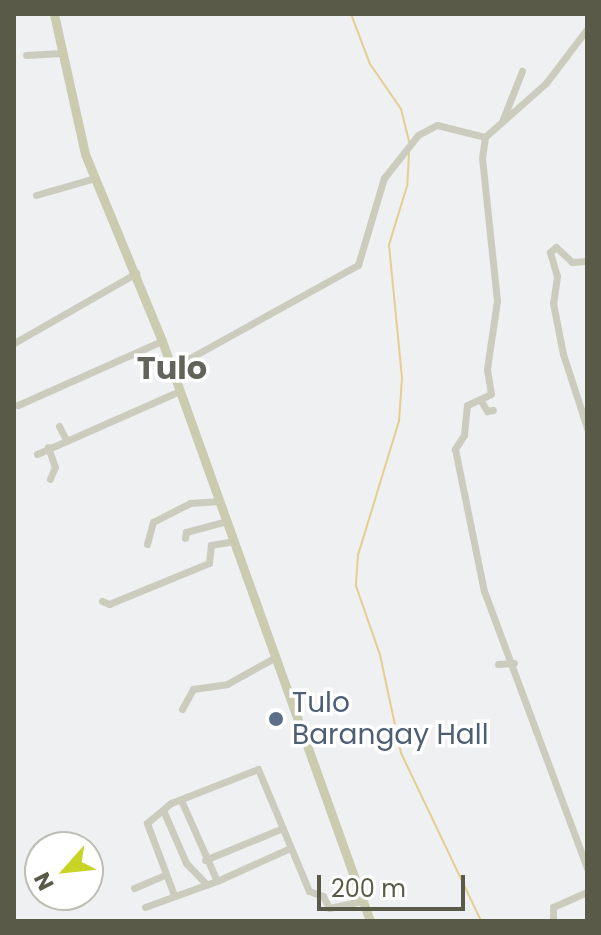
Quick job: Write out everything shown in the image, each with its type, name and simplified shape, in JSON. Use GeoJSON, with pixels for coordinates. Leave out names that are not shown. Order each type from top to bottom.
{"type":"FeatureCollection","features":[{"type":"Feature","properties":{"kind":"main road"},"geometry":{"type":"LineString","coordinates":[[54,14],[95,178],[172,368],[370,921]]}},
{"type":"Feature","properties":{"kind":"street"},"geometry":{"type":"LineString","coordinates":[[587,29],[546,83],[485,137],[482,158],[497,301],[487,369],[491,394],[467,405],[464,435],[455,449],[484,591],[514,663],[587,868]]}},
{"type":"Feature","properties":{"kind":"street"},"geometry":{"type":"LineString","coordinates":[[26,55],[62,53]]}},
{"type":"Feature","properties":{"kind":"street"},"geometry":{"type":"LineString","coordinates":[[502,121],[522,71]]}},
{"type":"Feature","properties":{"kind":"street"},"geometry":{"type":"LineString","coordinates":[[172,368],[358,265],[384,178],[418,135],[437,125],[485,137]]}},
{"type":"Feature","properties":{"kind":"street"},"geometry":{"type":"LineString","coordinates":[[36,195],[95,178]]}},
{"type":"Feature","properties":{"kind":"street"},"geometry":{"type":"LineString","coordinates":[[587,261],[572,262],[556,247],[550,252],[557,276],[553,303],[563,354],[587,428]]}},
{"type":"Feature","properties":{"kind":"street"},"geometry":{"type":"LineString","coordinates":[[14,343],[136,273]]}},
{"type":"Feature","properties":{"kind":"street"},"geometry":{"type":"LineString","coordinates":[[18,405],[162,341]]}},
{"type":"Feature","properties":{"kind":"street"},"geometry":{"type":"LineString","coordinates":[[37,454],[180,391]]}},
{"type":"Feature","properties":{"kind":"street"},"geometry":{"type":"LineString","coordinates":[[481,401],[487,411],[493,410]]}},
{"type":"Feature","properties":{"kind":"street"},"geometry":{"type":"LineString","coordinates":[[59,426],[66,440]]}},
{"type":"Feature","properties":{"kind":"street"},"geometry":{"type":"LineString","coordinates":[[48,447],[55,467],[50,479]]}},
{"type":"Feature","properties":{"kind":"street"},"geometry":{"type":"LineString","coordinates":[[147,544],[153,522],[190,503],[220,501]]}},
{"type":"Feature","properties":{"kind":"street"},"geometry":{"type":"LineString","coordinates":[[185,538],[186,532],[227,521]]}},
{"type":"Feature","properties":{"kind":"street"},"geometry":{"type":"LineString","coordinates":[[102,601],[109,604],[209,563],[211,545],[233,541]]}},
{"type":"Feature","properties":{"kind":"street"},"geometry":{"type":"LineString","coordinates":[[182,709],[193,689],[227,684],[276,657]]}},
{"type":"Feature","properties":{"kind":"street"},"geometry":{"type":"LineString","coordinates":[[498,664],[514,663]]}},
{"type":"Feature","properties":{"kind":"street"},"geometry":{"type":"LineString","coordinates":[[174,895],[147,826],[163,810],[181,800],[260,769],[309,891],[323,896],[329,908],[363,901]]}},
{"type":"Feature","properties":{"kind":"street"},"geometry":{"type":"LineString","coordinates":[[181,800],[205,860],[217,881]]}},
{"type":"Feature","properties":{"kind":"street"},"geometry":{"type":"LineString","coordinates":[[163,810],[186,863],[207,885]]}},
{"type":"Feature","properties":{"kind":"street"},"geometry":{"type":"LineString","coordinates":[[205,860],[283,828]]}},
{"type":"Feature","properties":{"kind":"street"},"geometry":{"type":"LineString","coordinates":[[145,907],[217,881],[290,848]]}},
{"type":"Feature","properties":{"kind":"street"},"geometry":{"type":"LineString","coordinates":[[134,888],[164,875]]}},
{"type":"Feature","properties":{"kind":"street"},"geometry":{"type":"LineString","coordinates":[[553,921],[553,907],[587,892]]}},
{"type":"Feature","properties":{"kind":"waterway"},"geometry":{"type":"LineString","coordinates":[[351,14],[370,64],[401,109],[409,142]]}},
{"type":"Feature","properties":{"kind":"waterway"},"geometry":{"type":"LineString","coordinates":[[409,153],[407,186],[389,245],[402,378],[399,421],[358,555],[356,586],[380,655],[401,753],[481,921]]}},
{"type":"Feature","properties":{"kind":"place","name":"Tulo Barangay Hall"},"geometry":{"type":"Point","coordinates":[276,719]}},
{"type":"Feature","properties":{"kind":"district","name":"Tulo"},"geometry":{"type":"Point","coordinates":[172,368]}}]}
